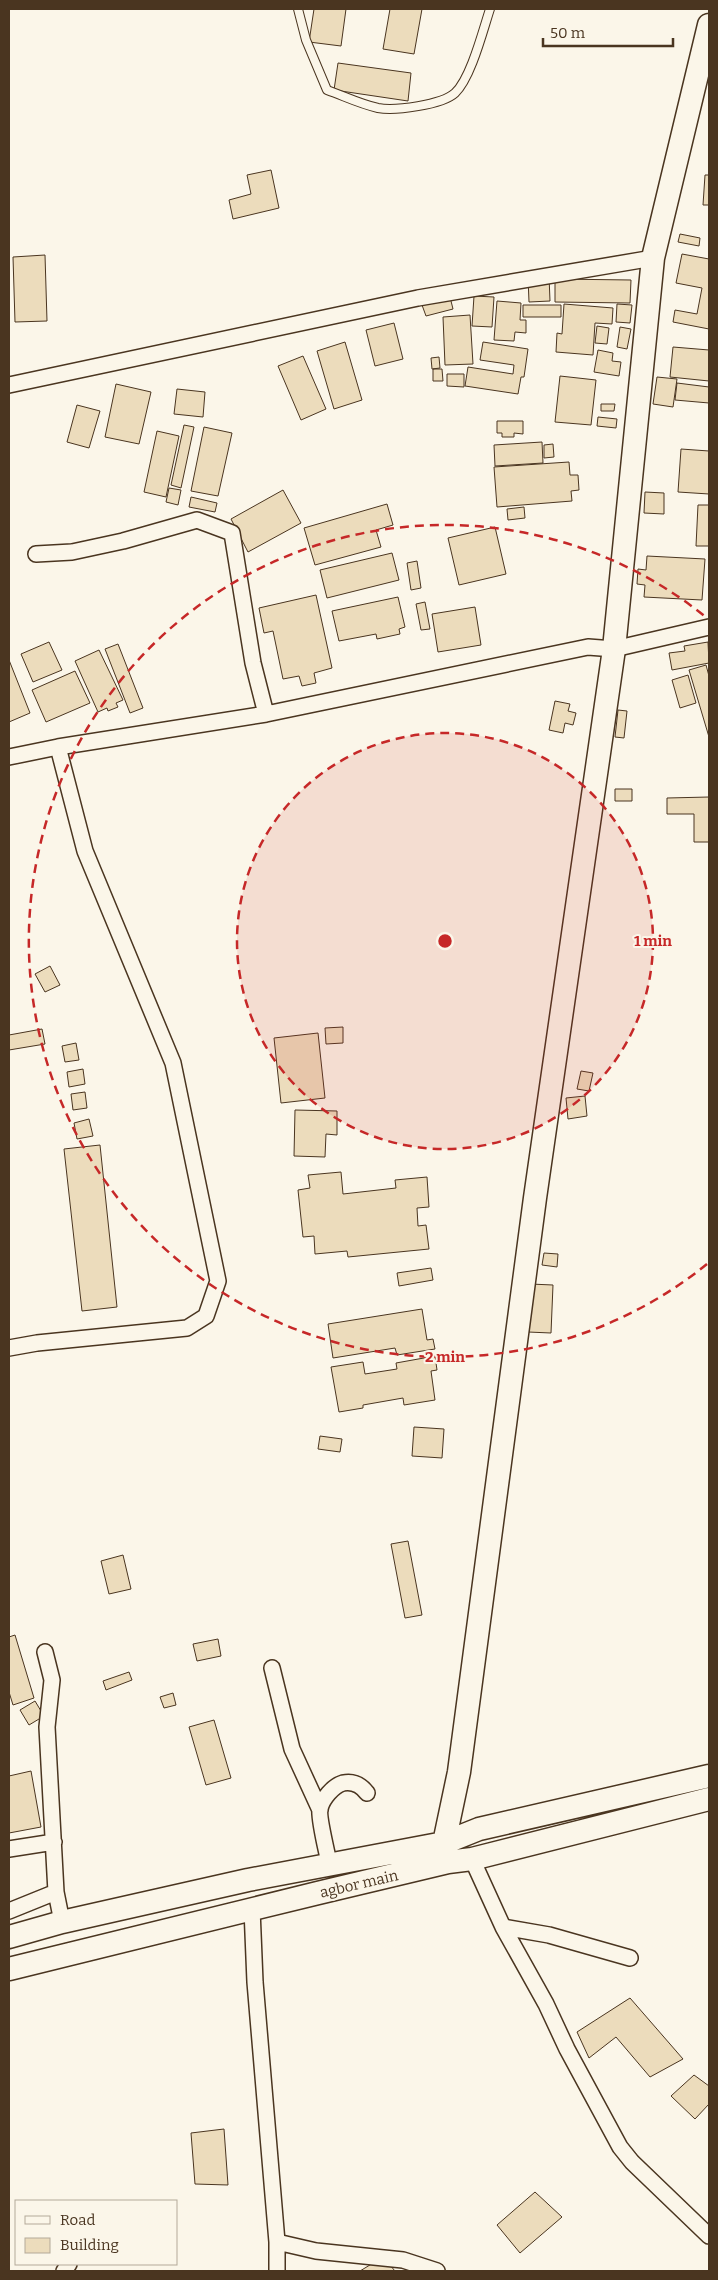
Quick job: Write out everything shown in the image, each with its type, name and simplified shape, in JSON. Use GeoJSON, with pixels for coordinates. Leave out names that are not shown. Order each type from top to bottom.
{"type":"FeatureCollection","features":[{"type":"Feature","properties":{"kind":"street"},"geometry":{"type":"LineString","coordinates":[[444,1843],[459,1772],[535,1198],[614,649],[654,258],[709,25]]}},
{"type":"Feature","properties":{"kind":"street"},"geometry":{"type":"LineString","coordinates":[[9,385],[418,298],[654,258]]}},
{"type":"Feature","properties":{"kind":"street"},"geometry":{"type":"LineString","coordinates":[[36,554],[72,552],[123,541],[198,520],[232,533],[253,663],[266,714]]}},
{"type":"Feature","properties":{"kind":"street"},"geometry":{"type":"LineString","coordinates":[[9,757],[58,747],[266,714],[588,647],[614,649],[709,627]]}},
{"type":"Feature","properties":{"kind":"street"},"geometry":{"type":"LineString","coordinates":[[9,1348],[37,1343],[187,1328],[206,1316],[218,1281],[173,1063],[85,852],[58,747]]}},
{"type":"Feature","properties":{"kind":"street"},"geometry":{"type":"LineString","coordinates":[[45,1652],[52,1680],[47,1727],[56,1892],[62,1922]]}},
{"type":"Feature","properties":{"kind":"street"},"geometry":{"type":"LineString","coordinates":[[272,1668],[292,1750],[320,1810],[328,1863]]}},
{"type":"Feature","properties":{"kind":"street","name":"agbor main"},"geometry":{"type":"LineString","coordinates":[[9,1969],[448,1862],[472,1859],[695,1795],[709,1776]]}},
{"type":"Feature","properties":{"kind":"street"},"geometry":{"type":"LineString","coordinates":[[320,1810],[326,1796],[341,1783],[351,1782],[362,1786],[367,1792]]}},
{"type":"Feature","properties":{"kind":"street","name":"agbor main"},"geometry":{"type":"LineString","coordinates":[[9,1937],[62,1922],[328,1863],[444,1843],[479,1829],[695,1795]]}},
{"type":"Feature","properties":{"kind":"street"},"geometry":{"type":"LineString","coordinates":[[9,1849],[54,1842]]}},
{"type":"Feature","properties":{"kind":"street"},"geometry":{"type":"LineString","coordinates":[[472,1859],[503,1927],[546,2004],[567,2049],[620,2146],[632,2162],[709,2236]]}},
{"type":"Feature","properties":{"kind":"street"},"geometry":{"type":"LineString","coordinates":[[9,1910],[56,1892]]}},
{"type":"Feature","properties":{"kind":"street"},"geometry":{"type":"LineString","coordinates":[[252,1909],[255,1982],[278,2242],[277,2271]]}},
{"type":"Feature","properties":{"kind":"street"},"geometry":{"type":"LineString","coordinates":[[503,1927],[549,1935],[630,1958]]}},
{"type":"Feature","properties":{"kind":"street"},"geometry":{"type":"LineString","coordinates":[[278,2242],[316,2250],[402,2260],[437,2271]]}},
{"type":"Feature","properties":{"kind":"lane"},"geometry":{"type":"LineString","coordinates":[[298,9],[306,40],[327,90],[380,108],[435,103],[455,94],[462,84],[476,53],[490,9]]}},
{"type":"Feature","properties":{"kind":"building"},"geometry":{"type":"Polygon","coordinates":[[[314,9],[346,9],[341,46],[309,42],[314,9]]]}},
{"type":"Feature","properties":{"kind":"building"},"geometry":{"type":"Polygon","coordinates":[[[390,9],[422,9],[414,54],[383,49],[390,9]]]}},
{"type":"Feature","properties":{"kind":"building"},"geometry":{"type":"Polygon","coordinates":[[[338,63],[411,73],[408,101],[334,90],[338,63]]]}},
{"type":"Feature","properties":{"kind":"building"},"geometry":{"type":"Polygon","coordinates":[[[271,170],[279,208],[233,219],[229,200],[251,194],[247,175],[271,170]]]}},
{"type":"Feature","properties":{"kind":"building"},"geometry":{"type":"Polygon","coordinates":[[[705,175],[709,175],[709,205],[703,205],[705,175]]]}},
{"type":"Feature","properties":{"kind":"building"},"geometry":{"type":"Polygon","coordinates":[[[680,234],[700,238],[699,246],[678,242],[680,234]]]}},
{"type":"Feature","properties":{"kind":"building"},"geometry":{"type":"Polygon","coordinates":[[[682,254],[709,259],[709,329],[673,322],[675,310],[697,314],[702,288],[676,283],[682,254]]]}},
{"type":"Feature","properties":{"kind":"building"},"geometry":{"type":"Polygon","coordinates":[[[45,255],[47,321],[15,322],[13,257],[45,255]]]}},
{"type":"Feature","properties":{"kind":"building"},"geometry":{"type":"Polygon","coordinates":[[[549,276],[550,301],[529,302],[528,277],[549,276]]]}},
{"type":"Feature","properties":{"kind":"building"},"geometry":{"type":"Polygon","coordinates":[[[555,279],[631,280],[630,303],[555,302],[555,279]]]}},
{"type":"Feature","properties":{"kind":"building"},"geometry":{"type":"Polygon","coordinates":[[[474,296],[494,297],[492,327],[472,326],[474,296]]]}},
{"type":"Feature","properties":{"kind":"building"},"geometry":{"type":"Polygon","coordinates":[[[450,297],[453,309],[426,316],[422,305],[450,297]]]}},
{"type":"Feature","properties":{"kind":"building"},"geometry":{"type":"Polygon","coordinates":[[[497,301],[521,303],[520,320],[526,320],[526,333],[515,332],[514,341],[494,340],[497,301]]]}},
{"type":"Feature","properties":{"kind":"building"},"geometry":{"type":"Polygon","coordinates":[[[564,304],[613,308],[612,324],[595,323],[593,355],[556,352],[557,333],[562,334],[564,304]]]}},
{"type":"Feature","properties":{"kind":"building"},"geometry":{"type":"Polygon","coordinates":[[[617,304],[632,305],[630,323],[616,322],[617,304]]]}},
{"type":"Feature","properties":{"kind":"building"},"geometry":{"type":"Polygon","coordinates":[[[523,305],[561,305],[561,317],[523,317],[523,305]]]}},
{"type":"Feature","properties":{"kind":"building"},"geometry":{"type":"Polygon","coordinates":[[[470,315],[473,364],[445,365],[443,317],[470,315]]]}},
{"type":"Feature","properties":{"kind":"building"},"geometry":{"type":"Polygon","coordinates":[[[394,323],[403,359],[375,366],[366,330],[394,323]]]}},
{"type":"Feature","properties":{"kind":"building"},"geometry":{"type":"Polygon","coordinates":[[[597,326],[609,328],[607,344],[595,343],[597,326]]]}},
{"type":"Feature","properties":{"kind":"building"},"geometry":{"type":"Polygon","coordinates":[[[620,327],[631,329],[627,349],[617,347],[620,327]]]}},
{"type":"Feature","properties":{"kind":"building"},"geometry":{"type":"Polygon","coordinates":[[[345,342],[362,400],[334,409],[317,351],[345,342]]]}},
{"type":"Feature","properties":{"kind":"building"},"geometry":{"type":"Polygon","coordinates":[[[483,342],[528,349],[524,377],[521,377],[518,394],[465,386],[468,367],[513,374],[514,365],[480,360],[483,342]]]}},
{"type":"Feature","properties":{"kind":"building"},"geometry":{"type":"Polygon","coordinates":[[[673,347],[709,350],[709,381],[670,377],[673,347]]]}},
{"type":"Feature","properties":{"kind":"building"},"geometry":{"type":"Polygon","coordinates":[[[598,350],[613,353],[612,361],[621,362],[619,376],[594,372],[598,350]]]}},
{"type":"Feature","properties":{"kind":"building"},"geometry":{"type":"Polygon","coordinates":[[[303,356],[326,409],[301,420],[278,366],[303,356]]]}},
{"type":"Feature","properties":{"kind":"building"},"geometry":{"type":"Polygon","coordinates":[[[439,357],[440,368],[432,369],[431,358],[439,357]]]}},
{"type":"Feature","properties":{"kind":"building"},"geometry":{"type":"Polygon","coordinates":[[[433,369],[442,369],[443,381],[433,381],[433,369]]]}},
{"type":"Feature","properties":{"kind":"building"},"geometry":{"type":"Polygon","coordinates":[[[447,374],[464,374],[464,387],[447,386],[447,374]]]}},
{"type":"Feature","properties":{"kind":"building"},"geometry":{"type":"Polygon","coordinates":[[[560,376],[596,380],[591,425],[555,422],[560,376]]]}},
{"type":"Feature","properties":{"kind":"building"},"geometry":{"type":"Polygon","coordinates":[[[657,377],[677,379],[673,407],[653,404],[657,377]]]}},
{"type":"Feature","properties":{"kind":"building"},"geometry":{"type":"Polygon","coordinates":[[[677,383],[709,387],[709,403],[675,400],[677,383]]]}},
{"type":"Feature","properties":{"kind":"building"},"geometry":{"type":"Polygon","coordinates":[[[116,384],[151,392],[139,444],[105,437],[116,384]]]}},
{"type":"Feature","properties":{"kind":"building"},"geometry":{"type":"Polygon","coordinates":[[[177,389],[205,392],[203,417],[174,414],[177,389]]]}},
{"type":"Feature","properties":{"kind":"building"},"geometry":{"type":"Polygon","coordinates":[[[601,404],[615,404],[614,411],[601,411],[601,404]]]}},
{"type":"Feature","properties":{"kind":"building"},"geometry":{"type":"Polygon","coordinates":[[[77,405],[100,411],[89,448],[67,442],[77,405]]]}},
{"type":"Feature","properties":{"kind":"building"},"geometry":{"type":"Polygon","coordinates":[[[598,417],[617,419],[616,428],[597,426],[598,417]]]}},
{"type":"Feature","properties":{"kind":"building"},"geometry":{"type":"Polygon","coordinates":[[[497,421],[523,421],[523,434],[514,433],[514,437],[502,437],[502,433],[497,433],[497,421]]]}},
{"type":"Feature","properties":{"kind":"building"},"geometry":{"type":"Polygon","coordinates":[[[184,425],[194,427],[181,488],[171,485],[184,425]]]}},
{"type":"Feature","properties":{"kind":"building"},"geometry":{"type":"Polygon","coordinates":[[[204,427],[232,433],[218,496],[191,491],[204,427]]]}},
{"type":"Feature","properties":{"kind":"building"},"geometry":{"type":"Polygon","coordinates":[[[157,431],[179,436],[166,497],[144,492],[157,431]]]}},
{"type":"Feature","properties":{"kind":"building"},"geometry":{"type":"Polygon","coordinates":[[[542,442],[543,463],[495,466],[494,445],[542,442]]]}},
{"type":"Feature","properties":{"kind":"building"},"geometry":{"type":"Polygon","coordinates":[[[553,444],[554,457],[544,458],[544,445],[553,444]]]}},
{"type":"Feature","properties":{"kind":"building"},"geometry":{"type":"Polygon","coordinates":[[[681,449],[709,451],[709,494],[678,492],[681,449]]]}},
{"type":"Feature","properties":{"kind":"building"},"geometry":{"type":"Polygon","coordinates":[[[569,462],[570,475],[578,475],[579,490],[571,491],[572,501],[497,507],[494,467],[569,462]]]}},
{"type":"Feature","properties":{"kind":"building"},"geometry":{"type":"Polygon","coordinates":[[[169,488],[181,490],[178,505],[166,502],[169,488]]]}},
{"type":"Feature","properties":{"kind":"building"},"geometry":{"type":"Polygon","coordinates":[[[283,490],[301,523],[248,552],[231,519],[283,490]]]}},
{"type":"Feature","properties":{"kind":"building"},"geometry":{"type":"Polygon","coordinates":[[[645,492],[664,493],[664,514],[644,513],[645,492]]]}},
{"type":"Feature","properties":{"kind":"building"},"geometry":{"type":"Polygon","coordinates":[[[191,497],[217,503],[215,512],[189,507],[191,497]]]}},
{"type":"Feature","properties":{"kind":"building"},"geometry":{"type":"Polygon","coordinates":[[[387,504],[393,525],[376,530],[381,547],[315,565],[304,528],[387,504]]]}},
{"type":"Feature","properties":{"kind":"building"},"geometry":{"type":"Polygon","coordinates":[[[698,505],[709,505],[709,546],[696,546],[698,505]]]}},
{"type":"Feature","properties":{"kind":"building"},"geometry":{"type":"Polygon","coordinates":[[[524,507],[525,518],[508,520],[507,509],[524,507]]]}},
{"type":"Feature","properties":{"kind":"building"},"geometry":{"type":"Polygon","coordinates":[[[495,527],[506,574],[459,585],[448,538],[495,527]]]}},
{"type":"Feature","properties":{"kind":"building"},"geometry":{"type":"Polygon","coordinates":[[[392,553],[399,580],[327,598],[320,570],[392,553]]]}},
{"type":"Feature","properties":{"kind":"building"},"geometry":{"type":"Polygon","coordinates":[[[647,556],[705,559],[702,600],[644,597],[645,585],[637,584],[638,569],[646,570],[647,556]]]}},
{"type":"Feature","properties":{"kind":"building"},"geometry":{"type":"Polygon","coordinates":[[[417,561],[421,588],[411,590],[407,563],[417,561]]]}},
{"type":"Feature","properties":{"kind":"building"},"geometry":{"type":"Polygon","coordinates":[[[316,595],[332,668],[314,673],[316,683],[302,686],[299,676],[283,679],[273,631],[264,633],[259,608],[316,595]]]}},
{"type":"Feature","properties":{"kind":"building"},"geometry":{"type":"Polygon","coordinates":[[[398,597],[405,627],[399,629],[400,634],[377,639],[376,634],[339,641],[332,611],[398,597]]]}},
{"type":"Feature","properties":{"kind":"building"},"geometry":{"type":"Polygon","coordinates":[[[425,602],[430,629],[421,630],[416,604],[425,602]]]}},
{"type":"Feature","properties":{"kind":"building"},"geometry":{"type":"Polygon","coordinates":[[[475,607],[481,645],[438,652],[432,614],[475,607]]]}},
{"type":"Feature","properties":{"kind":"building"},"geometry":{"type":"Polygon","coordinates":[[[49,642],[62,670],[33,682],[21,654],[49,642]]]}},
{"type":"Feature","properties":{"kind":"building"},"geometry":{"type":"Polygon","coordinates":[[[708,642],[709,663],[672,670],[669,653],[685,651],[684,646],[708,642]]]}},
{"type":"Feature","properties":{"kind":"building"},"geometry":{"type":"Polygon","coordinates":[[[118,644],[143,708],[130,713],[105,649],[118,644]]]}},
{"type":"Feature","properties":{"kind":"building"},"geometry":{"type":"Polygon","coordinates":[[[99,650],[123,700],[116,703],[118,707],[108,711],[107,708],[98,712],[75,661],[99,650]]]}},
{"type":"Feature","properties":{"kind":"building"},"geometry":{"type":"Polygon","coordinates":[[[9,660],[30,713],[9,722],[9,660]]]}},
{"type":"Feature","properties":{"kind":"building"},"geometry":{"type":"Polygon","coordinates":[[[706,665],[709,676],[709,737],[689,670],[706,665]]]}},
{"type":"Feature","properties":{"kind":"building"},"geometry":{"type":"Polygon","coordinates":[[[75,671],[90,703],[46,722],[32,690],[75,671]]]}},
{"type":"Feature","properties":{"kind":"building"},"geometry":{"type":"Polygon","coordinates":[[[688,675],[696,703],[680,708],[672,680],[688,675]]]}},
{"type":"Feature","properties":{"kind":"building"},"geometry":{"type":"Polygon","coordinates":[[[555,701],[570,704],[568,711],[576,713],[573,725],[565,723],[563,733],[549,730],[555,701]]]}},
{"type":"Feature","properties":{"kind":"building"},"geometry":{"type":"Polygon","coordinates":[[[618,710],[627,711],[624,738],[615,737],[618,710]]]}},
{"type":"Feature","properties":{"kind":"building"},"geometry":{"type":"Polygon","coordinates":[[[615,789],[632,789],[632,801],[615,801],[615,789]]]}},
{"type":"Feature","properties":{"kind":"building"},"geometry":{"type":"Polygon","coordinates":[[[709,797],[709,842],[694,842],[694,814],[667,814],[667,798],[709,797]]]}},
{"type":"Feature","properties":{"kind":"building"},"geometry":{"type":"Polygon","coordinates":[[[50,966],[60,985],[45,992],[35,974],[50,966]]]}},
{"type":"Feature","properties":{"kind":"building"},"geometry":{"type":"Polygon","coordinates":[[[343,1027],[343,1043],[326,1044],[325,1028],[343,1027]]]}},
{"type":"Feature","properties":{"kind":"building"},"geometry":{"type":"Polygon","coordinates":[[[42,1029],[45,1044],[9,1050],[9,1035],[42,1029]]]}},
{"type":"Feature","properties":{"kind":"building"},"geometry":{"type":"Polygon","coordinates":[[[318,1033],[325,1098],[281,1103],[274,1038],[318,1033]]]}},
{"type":"Feature","properties":{"kind":"building"},"geometry":{"type":"Polygon","coordinates":[[[76,1043],[79,1060],[65,1062],[62,1046],[76,1043]]]}},
{"type":"Feature","properties":{"kind":"building"},"geometry":{"type":"Polygon","coordinates":[[[83,1069],[85,1084],[69,1087],[67,1072],[83,1069]]]}},
{"type":"Feature","properties":{"kind":"building"},"geometry":{"type":"Polygon","coordinates":[[[581,1071],[593,1073],[589,1091],[577,1089],[581,1071]]]}},
{"type":"Feature","properties":{"kind":"building"},"geometry":{"type":"Polygon","coordinates":[[[85,1092],[87,1108],[73,1110],[71,1094],[85,1092]]]}},
{"type":"Feature","properties":{"kind":"building"},"geometry":{"type":"Polygon","coordinates":[[[585,1096],[587,1116],[568,1119],[566,1098],[585,1096]]]}},
{"type":"Feature","properties":{"kind":"building"},"geometry":{"type":"Polygon","coordinates":[[[295,1110],[337,1111],[337,1135],[326,1134],[325,1157],[294,1156],[295,1110]]]}},
{"type":"Feature","properties":{"kind":"building"},"geometry":{"type":"Polygon","coordinates":[[[89,1119],[93,1136],[77,1139],[74,1123],[89,1119]]]}},
{"type":"Feature","properties":{"kind":"building"},"geometry":{"type":"Polygon","coordinates":[[[100,1145],[117,1307],[82,1311],[64,1149],[100,1145]]]}},
{"type":"Feature","properties":{"kind":"building"},"geometry":{"type":"Polygon","coordinates":[[[341,1172],[343,1194],[396,1188],[395,1180],[427,1177],[429,1207],[417,1208],[418,1226],[426,1225],[429,1249],[348,1257],[347,1251],[315,1254],[314,1236],[303,1237],[298,1190],[310,1188],[308,1175],[341,1172]]]}},
{"type":"Feature","properties":{"kind":"building"},"geometry":{"type":"Polygon","coordinates":[[[544,1253],[558,1254],[557,1267],[542,1265],[544,1253]]]}},
{"type":"Feature","properties":{"kind":"building"},"geometry":{"type":"Polygon","coordinates":[[[431,1268],[433,1280],[399,1286],[397,1273],[431,1268]]]}},
{"type":"Feature","properties":{"kind":"building"},"geometry":{"type":"Polygon","coordinates":[[[530,1284],[553,1285],[551,1333],[528,1332],[530,1284]]]}},
{"type":"Feature","properties":{"kind":"building"},"geometry":{"type":"Polygon","coordinates":[[[422,1309],[427,1340],[433,1339],[435,1349],[397,1355],[395,1348],[333,1358],[328,1324],[422,1309]]]}},
{"type":"Feature","properties":{"kind":"building"},"geometry":{"type":"Polygon","coordinates":[[[435,1356],[437,1370],[431,1371],[435,1400],[404,1405],[403,1398],[363,1405],[363,1408],[339,1412],[331,1367],[363,1362],[365,1374],[397,1369],[396,1363],[435,1356]]]}},
{"type":"Feature","properties":{"kind":"building"},"geometry":{"type":"Polygon","coordinates":[[[414,1427],[444,1429],[442,1458],[412,1456],[414,1427]]]}},
{"type":"Feature","properties":{"kind":"building"},"geometry":{"type":"Polygon","coordinates":[[[320,1436],[342,1439],[340,1452],[318,1449],[320,1436]]]}},
{"type":"Feature","properties":{"kind":"building"},"geometry":{"type":"Polygon","coordinates":[[[408,1541],[422,1615],[405,1618],[391,1544],[408,1541]]]}},
{"type":"Feature","properties":{"kind":"building"},"geometry":{"type":"Polygon","coordinates":[[[123,1555],[131,1589],[109,1594],[101,1561],[123,1555]]]}},
{"type":"Feature","properties":{"kind":"building"},"geometry":{"type":"Polygon","coordinates":[[[15,1635],[34,1698],[13,1705],[9,1692],[9,1637],[15,1635]]]}},
{"type":"Feature","properties":{"kind":"building"},"geometry":{"type":"Polygon","coordinates":[[[218,1639],[221,1656],[197,1661],[193,1644],[218,1639]]]}},
{"type":"Feature","properties":{"kind":"building"},"geometry":{"type":"Polygon","coordinates":[[[129,1672],[132,1680],[106,1690],[103,1681],[129,1672]]]}},
{"type":"Feature","properties":{"kind":"building"},"geometry":{"type":"Polygon","coordinates":[[[173,1693],[176,1705],[164,1708],[160,1697],[173,1693]]]}},
{"type":"Feature","properties":{"kind":"building"},"geometry":{"type":"Polygon","coordinates":[[[35,1701],[44,1716],[29,1725],[20,1710],[35,1701]]]}},
{"type":"Feature","properties":{"kind":"building"},"geometry":{"type":"Polygon","coordinates":[[[214,1720],[231,1778],[206,1785],[189,1727],[214,1720]]]}},
{"type":"Feature","properties":{"kind":"building"},"geometry":{"type":"Polygon","coordinates":[[[31,1771],[41,1827],[9,1833],[9,1776],[31,1771]]]}},
{"type":"Feature","properties":{"kind":"building"},"geometry":{"type":"Polygon","coordinates":[[[630,1998],[683,2059],[650,2077],[616,2037],[589,2058],[577,2032],[630,1998]]]}},
{"type":"Feature","properties":{"kind":"building"},"geometry":{"type":"Polygon","coordinates":[[[694,2075],[709,2086],[709,2104],[695,2119],[671,2096],[694,2075]]]}},
{"type":"Feature","properties":{"kind":"building"},"geometry":{"type":"Polygon","coordinates":[[[224,2129],[228,2185],[195,2184],[191,2133],[224,2129]]]}},
{"type":"Feature","properties":{"kind":"building"},"geometry":{"type":"Polygon","coordinates":[[[535,2192],[562,2217],[520,2253],[497,2225],[535,2192]]]}},
{"type":"Feature","properties":{"kind":"building"},"geometry":{"type":"Polygon","coordinates":[[[383,2257],[395,2271],[360,2271],[383,2257]]]}}]}
